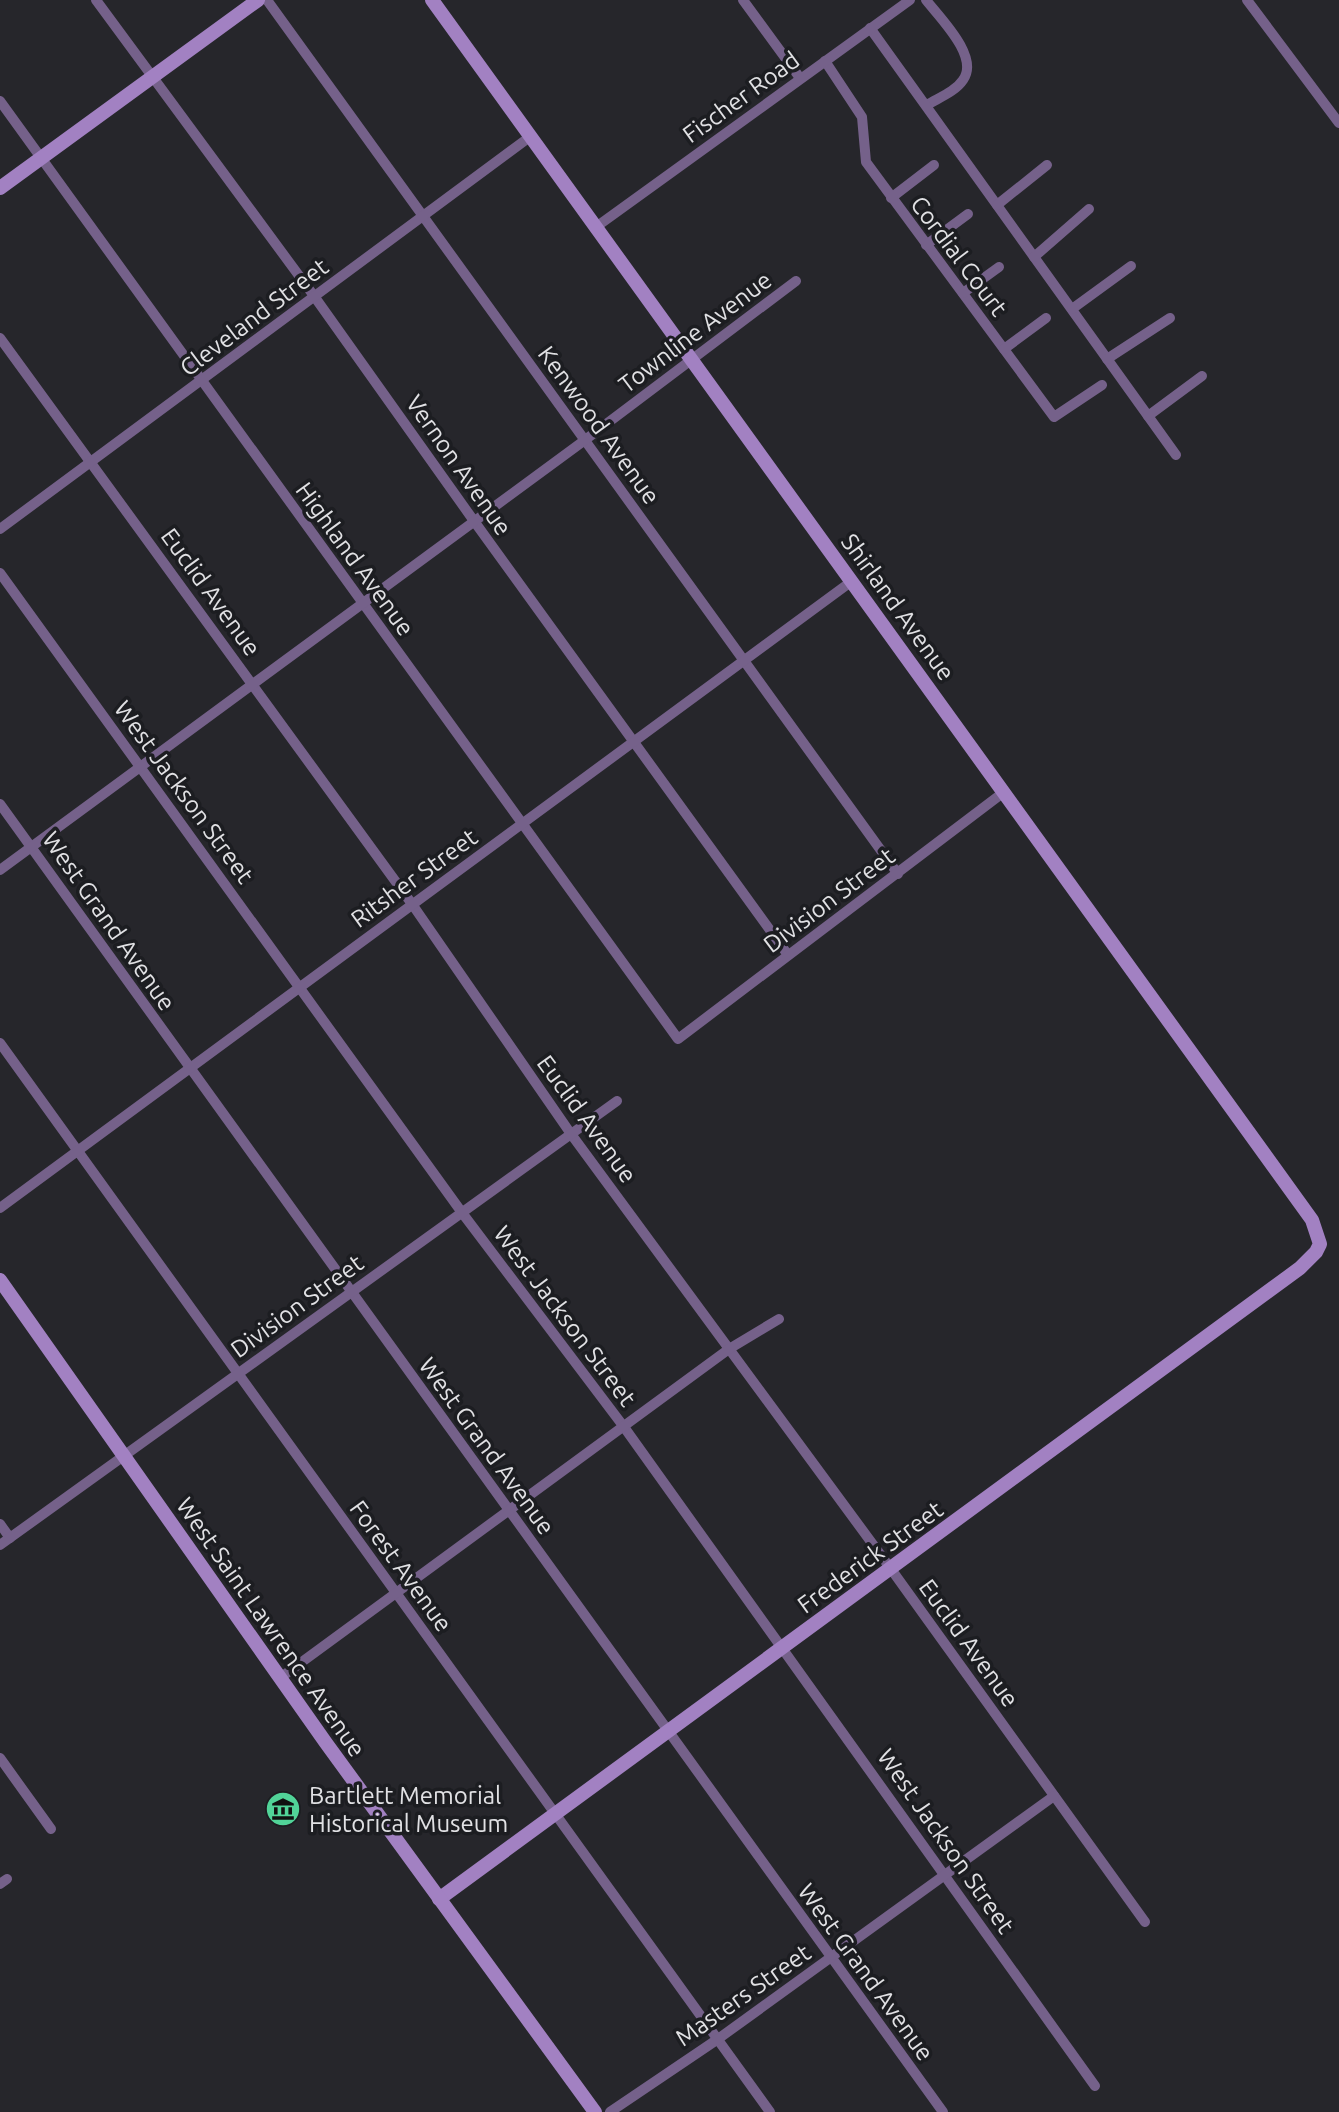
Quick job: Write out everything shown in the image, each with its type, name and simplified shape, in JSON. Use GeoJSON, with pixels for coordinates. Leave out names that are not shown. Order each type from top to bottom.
{"type":"FeatureCollection","features":[{"type":"Feature","properties":{"kind":"street","name":"Vernon Avenue"},"geometry":{"type":"LineString","coordinates":[[96,0],[314,296],[788,955]]}},
{"type":"Feature","properties":{"kind":"street"},"geometry":{"type":"LineString","coordinates":[[0,188],[258,0]]}},
{"type":"Feature","properties":{"kind":"street","name":"Kenwood Avenue"},"geometry":{"type":"LineString","coordinates":[[267,0],[898,874]]}},
{"type":"Feature","properties":{"kind":"street","name":"Shirland Avenue"},"geometry":{"type":"LineString","coordinates":[[432,0],[1312,1220],[1320,1244]]}},
{"type":"Feature","properties":{"kind":"street"},"geometry":{"type":"LineString","coordinates":[[743,0],[800,78]]}},
{"type":"Feature","properties":{"kind":"street","name":"Fischer Road"},"geometry":{"type":"LineString","coordinates":[[596,227],[910,0]]}},
{"type":"Feature","properties":{"kind":"street"},"geometry":{"type":"LineString","coordinates":[[926,0],[965,53],[967,72],[960,84],[927,105]]}},
{"type":"Feature","properties":{"kind":"street"},"geometry":{"type":"LineString","coordinates":[[1247,0],[1339,123]]}},
{"type":"Feature","properties":{"kind":"street"},"geometry":{"type":"LineString","coordinates":[[870,28],[1176,455]]}},
{"type":"Feature","properties":{"kind":"street","name":"Cordial Court"},"geometry":{"type":"LineString","coordinates":[[825,61],[862,117],[866,162],[1054,417],[1102,385]]}},
{"type":"Feature","properties":{"kind":"street","name":"Highland Avenue"},"geometry":{"type":"LineString","coordinates":[[0,101],[678,1039]]}},
{"type":"Feature","properties":{"kind":"street","name":"Cleveland Street"},"geometry":{"type":"LineString","coordinates":[[0,529],[531,136]]}},
{"type":"Feature","properties":{"kind":"street"},"geometry":{"type":"LineString","coordinates":[[891,198],[934,165]]}},
{"type":"Feature","properties":{"kind":"street"},"geometry":{"type":"LineString","coordinates":[[997,205],[1047,165]]}},
{"type":"Feature","properties":{"kind":"street"},"geometry":{"type":"LineString","coordinates":[[1034,257],[1089,209]]}},
{"type":"Feature","properties":{"kind":"street"},"geometry":{"type":"LineString","coordinates":[[926,245],[968,214]]}},
{"type":"Feature","properties":{"kind":"street"},"geometry":{"type":"LineString","coordinates":[[1072,309],[1131,266]]}},
{"type":"Feature","properties":{"kind":"street"},"geometry":{"type":"LineString","coordinates":[[963,293],[999,267]]}},
{"type":"Feature","properties":{"kind":"street","name":"Townline Avenue"},"geometry":{"type":"LineString","coordinates":[[0,870],[796,281]]}},
{"type":"Feature","properties":{"kind":"street"},"geometry":{"type":"LineString","coordinates":[[1004,349],[1046,318]]}},
{"type":"Feature","properties":{"kind":"street"},"geometry":{"type":"LineString","coordinates":[[1107,359],[1170,318]]}},
{"type":"Feature","properties":{"kind":"street","name":"Euclid Avenue"},"geometry":{"type":"LineString","coordinates":[[0,338],[412,904],[571,1134],[891,1569],[1145,1922]]}},
{"type":"Feature","properties":{"kind":"street"},"geometry":{"type":"LineString","coordinates":[[1148,416],[1202,376]]}},
{"type":"Feature","properties":{"kind":"street","name":"West Jackson Street"},"geometry":{"type":"LineString","coordinates":[[0,573],[463,1214],[624,1427],[1095,2086]]}},
{"type":"Feature","properties":{"kind":"street","name":"Ritsher Street"},"geometry":{"type":"LineString","coordinates":[[0,1208],[852,581]]}},
{"type":"Feature","properties":{"kind":"street","name":"Division Street"},"geometry":{"type":"LineString","coordinates":[[678,1039],[1004,792]]}},
{"type":"Feature","properties":{"kind":"street","name":"West Grand Avenue"},"geometry":{"type":"LineString","coordinates":[[0,804],[943,2112]]}},
{"type":"Feature","properties":{"kind":"street","name":"Forest Avenue"},"geometry":{"type":"LineString","coordinates":[[0,1043],[770,2112]]}},
{"type":"Feature","properties":{"kind":"street","name":"Division Street"},"geometry":{"type":"LineString","coordinates":[[5,1541],[617,1101]]}},
{"type":"Feature","properties":{"kind":"street","name":"Frederick Street"},"geometry":{"type":"LineString","coordinates":[[439,1899],[1300,1268],[1320,1244]]}},
{"type":"Feature","properties":{"kind":"street","name":"West Saint Lawrence Avenue"},"geometry":{"type":"LineString","coordinates":[[0,1280],[280,1678],[595,2112]]}},
{"type":"Feature","properties":{"kind":"street"},"geometry":{"type":"LineString","coordinates":[[280,1678],[729,1349],[779,1319]]}},
{"type":"Feature","properties":{"kind":"street"},"geometry":{"type":"LineString","coordinates":[[0,1524],[5,1541]]}},
{"type":"Feature","properties":{"kind":"street"},"geometry":{"type":"LineString","coordinates":[[0,1758],[51,1829]]}},
{"type":"Feature","properties":{"kind":"street","name":"Masters Street"},"geometry":{"type":"LineString","coordinates":[[610,2112],[718,2039],[1054,1796]]}},
{"type":"Feature","properties":{"kind":"place","name":"Bartlett Memorial Historical Museum"},"geometry":{"type":"Point","coordinates":[283,1809]}}]}
